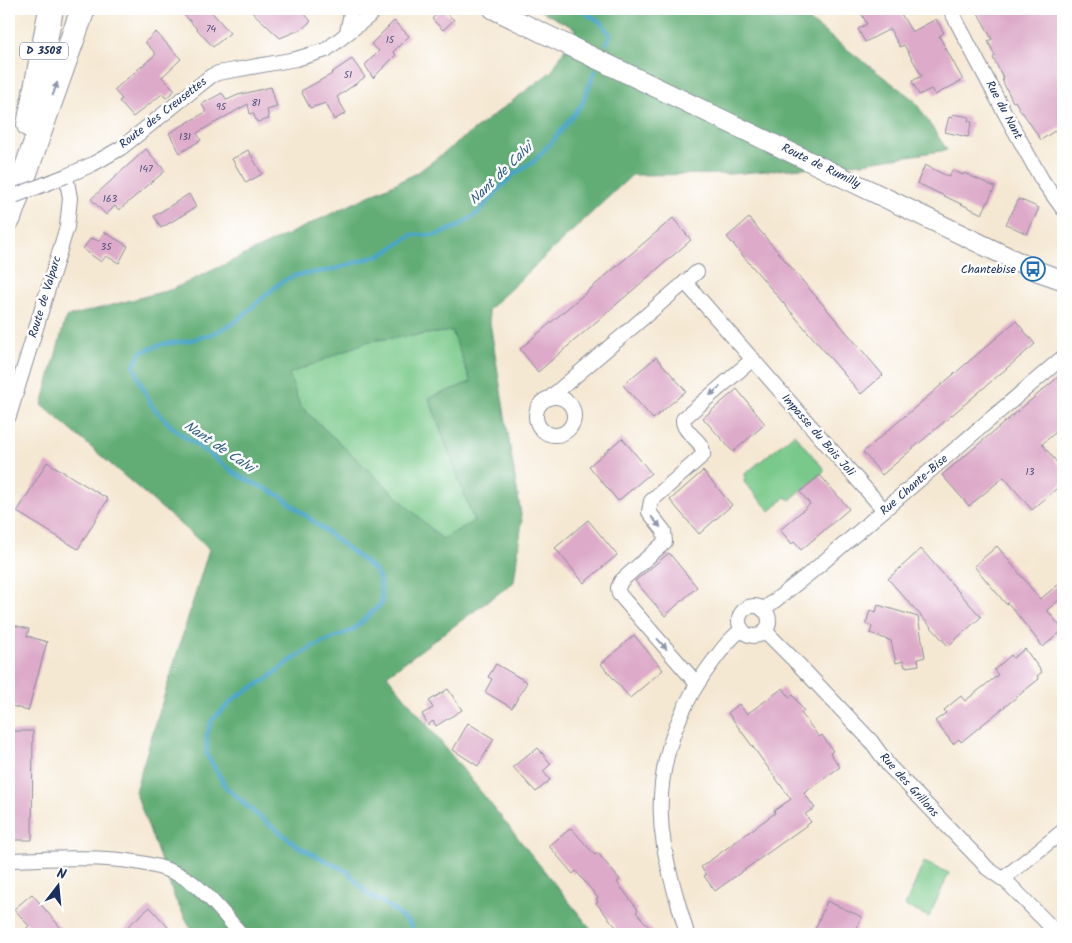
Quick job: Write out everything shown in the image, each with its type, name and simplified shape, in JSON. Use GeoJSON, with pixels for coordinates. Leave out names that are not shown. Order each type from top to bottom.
{"type":"FeatureCollection","features":[{"type":"Feature","properties":{"kind":"highway","name":"D 3508"},"geometry":{"type":"LineString","coordinates":[[9,210],[36,93],[51,9]]}},
{"type":"Feature","properties":{"kind":"highway"},"geometry":{"type":"LineString","coordinates":[[9,218],[83,9]]}},
{"type":"Feature","properties":{"kind":"main road","name":"Route de Rumilly"},"geometry":{"type":"LineString","coordinates":[[493,9],[1037,271],[1063,280]]}},
{"type":"Feature","properties":{"kind":"main road","name":"Route de Rumilly"},"geometry":{"type":"LineString","coordinates":[[1037,271],[1063,294]]}},
{"type":"Feature","properties":{"kind":"street"},"geometry":{"type":"LineString","coordinates":[[347,32],[352,9]]}},
{"type":"Feature","properties":{"kind":"street","name":"Route des Creusettes"},"geometry":{"type":"LineString","coordinates":[[9,198],[66,176],[127,144],[210,76],[314,54],[333,46],[347,32],[368,18],[376,9]]}},
{"type":"Feature","properties":{"kind":"street","name":"Rue du Nant"},"geometry":{"type":"LineString","coordinates":[[950,9],[1042,180],[1063,209]]}},
{"type":"Feature","properties":{"kind":"street","name":"Route de Valparc"},"geometry":{"type":"LineString","coordinates":[[9,416],[67,227],[70,198],[66,176]]}},
{"type":"Feature","properties":{"kind":"street"},"geometry":{"type":"LineString","coordinates":[[552,396],[697,272]]}},
{"type":"Feature","properties":{"kind":"street","name":"Impasse du Bois Joli"},"geometry":{"type":"LineString","coordinates":[[685,282],[884,510]]}},
{"type":"Feature","properties":{"kind":"street","name":"Rue Chante-Bise"},"geometry":{"type":"LineString","coordinates":[[763,610],[815,569],[1063,357]]}},
{"type":"Feature","properties":{"kind":"street"},"geometry":{"type":"LineString","coordinates":[[697,684],[619,594],[618,588],[621,580],[664,542],[664,531],[650,515],[648,508],[651,501],[703,455],[704,450],[684,426],[683,420],[752,359]]}},
{"type":"Feature","properties":{"kind":"street"},"geometry":{"type":"LineString","coordinates":[[750,607],[763,610],[769,619],[769,624],[765,631],[755,636],[742,629],[740,621],[743,612],[750,607]]}},
{"type":"Feature","properties":{"kind":"street"},"geometry":{"type":"LineString","coordinates":[[688,934],[663,844],[660,798],[664,770],[670,741],[684,706],[726,643],[742,629]]}},
{"type":"Feature","properties":{"kind":"street","name":"Rue des Grillons"},"geometry":{"type":"LineString","coordinates":[[765,631],[871,741],[890,766],[987,868],[1004,878],[1058,934]]}},
{"type":"Feature","properties":{"kind":"street"},"geometry":{"type":"LineString","coordinates":[[1004,878],[1063,831]]}},
{"type":"Feature","properties":{"kind":"street"},"geometry":{"type":"LineString","coordinates":[[9,860],[101,858],[133,862],[169,871],[188,880],[220,909],[241,934]]}},
{"type":"Feature","properties":{"kind":"green space"},"geometry":{"type":"Polygon","coordinates":[[[537,9],[803,9],[806,18],[914,100],[947,150],[863,163],[730,174],[632,175],[488,310],[522,521],[514,582],[387,675],[595,934],[194,934],[175,899],[135,791],[209,549],[42,405],[66,317],[173,289],[417,173],[552,71],[576,29],[537,9]],[[452,331],[369,341],[289,374],[300,406],[442,539],[474,521],[429,398],[471,382],[452,331]]]}},
{"type":"Feature","properties":{"kind":"green space"},"geometry":{"type":"Polygon","coordinates":[[[452,331],[471,382],[429,398],[474,521],[443,540],[300,406],[288,373],[369,341],[452,331]]]}},
{"type":"Feature","properties":{"kind":"green space"},"geometry":{"type":"Polygon","coordinates":[[[794,434],[825,470],[790,500],[786,497],[770,511],[744,482],[745,474],[794,434]]]}},
{"type":"Feature","properties":{"kind":"green space"},"geometry":{"type":"Polygon","coordinates":[[[924,862],[949,873],[929,917],[905,906],[924,862]]]}},
{"type":"Feature","properties":{"kind":"building"},"geometry":{"type":"Polygon","coordinates":[[[179,9],[209,9],[230,33],[213,47],[179,9]]]}},
{"type":"Feature","properties":{"kind":"building"},"geometry":{"type":"Polygon","coordinates":[[[249,9],[300,9],[311,21],[302,29],[280,38],[249,9]]]}},
{"type":"Feature","properties":{"kind":"building"},"geometry":{"type":"Polygon","coordinates":[[[441,9],[454,20],[443,30],[432,19],[441,9]]]}},
{"type":"Feature","properties":{"kind":"building"},"geometry":{"type":"Polygon","coordinates":[[[859,9],[898,9],[912,32],[936,19],[944,33],[939,36],[963,80],[935,95],[931,89],[919,95],[912,81],[922,76],[904,45],[900,47],[890,29],[865,42],[858,29],[867,24],[859,9]]]}},
{"type":"Feature","properties":{"kind":"building"},"geometry":{"type":"Polygon","coordinates":[[[976,9],[1063,9],[1063,125],[1041,140],[1015,101],[1013,102],[1002,80],[1004,79],[993,58],[995,56],[988,41],[992,39],[976,9]]]}},
{"type":"Feature","properties":{"kind":"building"},"geometry":{"type":"Polygon","coordinates":[[[394,21],[409,36],[393,52],[396,55],[373,78],[365,65],[379,51],[371,44],[394,21]]]}},
{"type":"Feature","properties":{"kind":"building"},"geometry":{"type":"Polygon","coordinates":[[[156,32],[181,59],[162,77],[175,90],[166,98],[162,94],[133,117],[119,101],[122,99],[114,90],[156,54],[145,42],[156,32]]]}},
{"type":"Feature","properties":{"kind":"building"},"geometry":{"type":"Polygon","coordinates":[[[352,59],[365,77],[337,97],[346,113],[334,120],[326,103],[310,108],[301,91],[332,74],[352,59]]]}},
{"type":"Feature","properties":{"kind":"building"},"geometry":{"type":"Polygon","coordinates":[[[271,87],[277,107],[267,110],[269,119],[257,122],[253,113],[250,114],[248,104],[197,133],[201,140],[180,153],[169,133],[206,112],[202,104],[222,93],[227,100],[238,95],[271,87]]]}},
{"type":"Feature","properties":{"kind":"building"},"geometry":{"type":"Polygon","coordinates":[[[953,114],[969,117],[968,121],[972,122],[968,137],[945,132],[949,117],[952,118],[953,114]]]}},
{"type":"Feature","properties":{"kind":"building"},"geometry":{"type":"Polygon","coordinates":[[[146,149],[165,171],[119,210],[115,206],[106,215],[91,199],[146,149]]]}},
{"type":"Feature","properties":{"kind":"building"},"geometry":{"type":"Polygon","coordinates":[[[248,150],[262,174],[246,183],[232,159],[248,150]]]}},
{"type":"Feature","properties":{"kind":"building"},"geometry":{"type":"Polygon","coordinates":[[[925,165],[949,177],[952,170],[963,175],[964,173],[995,187],[982,214],[917,183],[925,165]]]}},
{"type":"Feature","properties":{"kind":"building"},"geometry":{"type":"Polygon","coordinates":[[[189,194],[196,207],[161,228],[154,216],[189,194]]]}},
{"type":"Feature","properties":{"kind":"building"},"geometry":{"type":"Polygon","coordinates":[[[1019,199],[1039,208],[1027,234],[1006,224],[1019,199]]]}},
{"type":"Feature","properties":{"kind":"building"},"geometry":{"type":"Polygon","coordinates":[[[673,218],[691,240],[538,372],[520,349],[673,218]]]}},
{"type":"Feature","properties":{"kind":"building"},"geometry":{"type":"Polygon","coordinates":[[[749,218],[883,375],[861,394],[727,237],[749,218]]]}},
{"type":"Feature","properties":{"kind":"building"},"geometry":{"type":"Polygon","coordinates":[[[104,232],[128,246],[119,263],[106,256],[101,262],[83,249],[91,238],[99,241],[104,232]]]}},
{"type":"Feature","properties":{"kind":"building"},"geometry":{"type":"Polygon","coordinates":[[[1016,321],[1035,344],[882,475],[863,452],[1016,321]]]}},
{"type":"Feature","properties":{"kind":"building"},"geometry":{"type":"Polygon","coordinates":[[[656,357],[686,391],[653,419],[623,385],[656,357]]]}},
{"type":"Feature","properties":{"kind":"building"},"geometry":{"type":"Polygon","coordinates":[[[1063,373],[1063,426],[1042,444],[1063,470],[1063,483],[1032,510],[1004,477],[969,506],[942,475],[1063,373]]]}},
{"type":"Feature","properties":{"kind":"building"},"geometry":{"type":"Polygon","coordinates":[[[737,389],[765,424],[733,452],[703,418],[737,389]]]}},
{"type":"Feature","properties":{"kind":"building"},"geometry":{"type":"Polygon","coordinates":[[[622,438],[651,473],[618,501],[589,466],[622,438]]]}},
{"type":"Feature","properties":{"kind":"building"},"geometry":{"type":"Polygon","coordinates":[[[47,462],[108,499],[78,549],[17,512],[47,462]]]}},
{"type":"Feature","properties":{"kind":"building"},"geometry":{"type":"Polygon","coordinates":[[[703,471],[732,505],[699,534],[670,500],[703,471]]]}},
{"type":"Feature","properties":{"kind":"building"},"geometry":{"type":"Polygon","coordinates":[[[820,475],[849,509],[801,550],[794,542],[792,544],[780,530],[810,504],[800,492],[820,475]]]}},
{"type":"Feature","properties":{"kind":"building"},"geometry":{"type":"Polygon","coordinates":[[[588,520],[617,555],[584,583],[555,548],[588,520]]]}},
{"type":"Feature","properties":{"kind":"building"},"geometry":{"type":"Polygon","coordinates":[[[997,546],[1040,599],[1063,581],[1063,597],[1047,610],[1063,630],[1043,647],[1008,603],[1006,604],[974,566],[997,546]]]}},
{"type":"Feature","properties":{"kind":"building"},"geometry":{"type":"Polygon","coordinates":[[[921,549],[981,617],[948,646],[888,579],[921,549]]]}},
{"type":"Feature","properties":{"kind":"building"},"geometry":{"type":"Polygon","coordinates":[[[669,553],[697,587],[665,616],[635,581],[669,553]]]}},
{"type":"Feature","properties":{"kind":"building"},"geometry":{"type":"Polygon","coordinates":[[[878,605],[918,617],[925,657],[918,659],[919,665],[905,667],[903,661],[896,663],[891,641],[870,633],[872,627],[866,624],[870,610],[876,612],[878,605]]]}},
{"type":"Feature","properties":{"kind":"building"},"geometry":{"type":"Polygon","coordinates":[[[9,624],[29,629],[27,636],[47,642],[28,711],[9,705],[9,624]]]}},
{"type":"Feature","properties":{"kind":"building"},"geometry":{"type":"Polygon","coordinates":[[[634,635],[663,670],[630,698],[601,664],[634,635]]]}},
{"type":"Feature","properties":{"kind":"building"},"geometry":{"type":"Polygon","coordinates":[[[1025,649],[1042,672],[1037,676],[1039,679],[961,742],[959,739],[953,744],[935,721],[946,713],[944,710],[961,696],[965,701],[998,675],[994,670],[1011,655],[1013,658],[1025,649]]]}},
{"type":"Feature","properties":{"kind":"building"},"geometry":{"type":"Polygon","coordinates":[[[496,664],[527,682],[512,708],[485,692],[492,679],[488,677],[496,664]]]}},
{"type":"Feature","properties":{"kind":"building"},"geometry":{"type":"Polygon","coordinates":[[[783,688],[790,698],[793,695],[804,711],[801,713],[819,737],[822,735],[833,751],[830,753],[840,767],[804,793],[815,808],[805,814],[811,822],[715,891],[704,876],[706,875],[701,867],[775,813],[774,811],[791,799],[728,713],[739,704],[747,714],[783,688]]]}},
{"type":"Feature","properties":{"kind":"building"},"geometry":{"type":"Polygon","coordinates":[[[448,689],[462,710],[436,726],[433,721],[428,725],[422,714],[433,708],[429,701],[448,689]]]}},
{"type":"Feature","properties":{"kind":"building"},"geometry":{"type":"Polygon","coordinates":[[[468,723],[494,739],[478,766],[453,750],[468,723]]]}},
{"type":"Feature","properties":{"kind":"building"},"geometry":{"type":"Polygon","coordinates":[[[9,731],[33,731],[32,840],[9,840],[9,731]]]}},
{"type":"Feature","properties":{"kind":"building"},"geometry":{"type":"Polygon","coordinates":[[[538,748],[551,764],[543,771],[550,780],[536,792],[513,767],[538,748]]]}},
{"type":"Feature","properties":{"kind":"building"},"geometry":{"type":"Polygon","coordinates":[[[571,828],[595,855],[598,853],[620,880],[617,882],[638,910],[636,912],[655,934],[608,934],[616,927],[596,903],[598,898],[576,871],[573,874],[549,846],[571,828]]]}},
{"type":"Feature","properties":{"kind":"building"},"geometry":{"type":"Polygon","coordinates":[[[32,894],[66,934],[20,934],[29,926],[14,909],[32,894]]]}},
{"type":"Feature","properties":{"kind":"building"},"geometry":{"type":"Polygon","coordinates":[[[827,901],[862,917],[854,934],[813,934],[827,901]]]}},
{"type":"Feature","properties":{"kind":"building"},"geometry":{"type":"Polygon","coordinates":[[[150,907],[174,934],[119,934],[135,920],[150,907]]]}},
{"type":"Feature","properties":{"kind":"waterway","name":"Nant de Calvi"},"geometry":{"type":"LineString","coordinates":[[580,9],[602,23],[610,35],[607,43]]}},
{"type":"Feature","properties":{"kind":"waterway","name":"Nant de Calvi"},"geometry":{"type":"LineString","coordinates":[[416,934],[411,925],[384,903],[370,896],[348,872],[299,847],[256,814],[226,787],[207,755],[207,735],[212,720],[236,697],[267,679],[312,647],[353,630],[382,603],[380,580],[375,570],[281,496],[239,476],[173,428],[152,406],[134,365],[141,352],[163,344],[188,341],[212,334],[234,323],[280,283],[293,276],[331,270],[383,254],[412,235],[436,235],[459,226],[479,212],[513,175],[533,162],[552,142],[582,104],[595,71]]}},
{"type":"Feature","properties":{"kind":"place","name":"Chantebise"},"geometry":{"type":"Point","coordinates":[1033,269]}}]}
